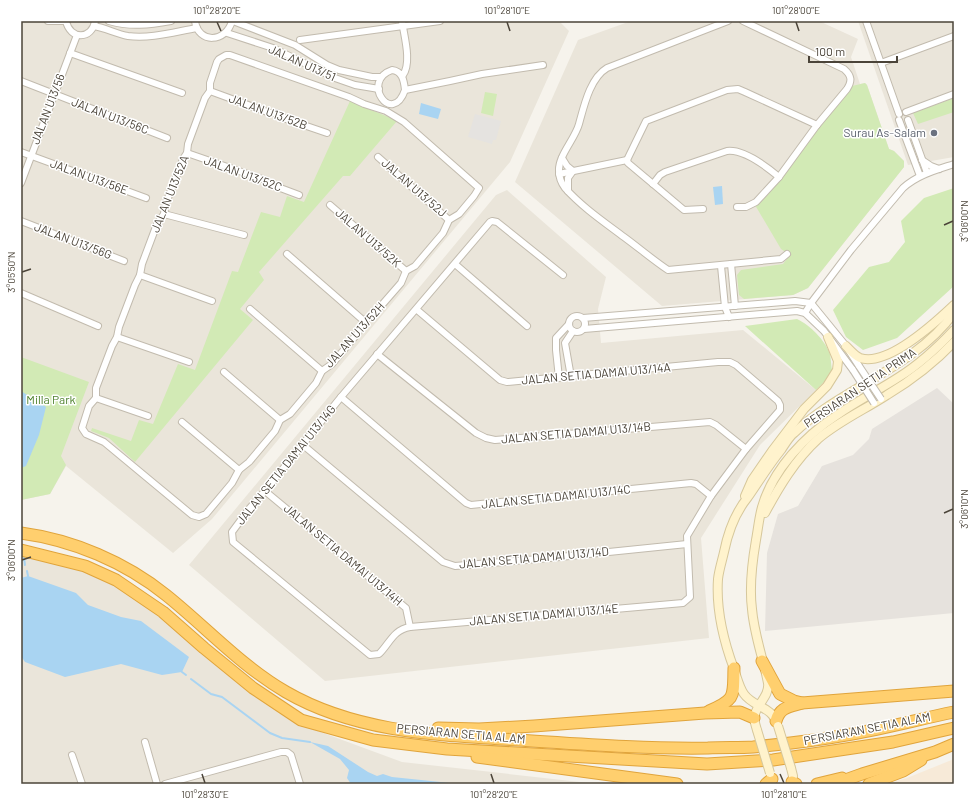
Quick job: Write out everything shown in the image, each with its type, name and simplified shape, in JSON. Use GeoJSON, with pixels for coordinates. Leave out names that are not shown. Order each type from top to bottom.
{"type":"FeatureCollection","features":[{"type":"Feature","properties":{"kind":"highway","name":"PERSIARAN SETIA ALAM"},"geometry":{"type":"LineString","coordinates":[[21,533],[63,541],[94,553],[131,571],[165,594],[222,644],[264,678],[288,693],[331,713],[376,725],[413,732],[615,746],[682,748],[750,747],[818,740],[853,734],[954,712]]}},
{"type":"Feature","properties":{"kind":"highway","name":"PERSIARAN SETIA ALAM"},"geometry":{"type":"LineString","coordinates":[[22,551],[85,566],[116,580],[163,612],[253,688],[301,720],[373,740],[447,749],[707,764],[773,760],[893,742],[954,728]]}},
{"type":"Feature","properties":{"kind":"highway"},"geometry":{"type":"LineString","coordinates":[[762,661],[780,694],[802,703]]}},
{"type":"Feature","properties":{"kind":"highway"},"geometry":{"type":"LineString","coordinates":[[705,713],[726,704],[731,698],[733,692],[734,668]]}},
{"type":"Feature","properties":{"kind":"highway"},"geometry":{"type":"LineString","coordinates":[[777,724],[780,711],[786,707],[802,703],[954,691]]}},
{"type":"Feature","properties":{"kind":"highway"},"geometry":{"type":"LineString","coordinates":[[376,725],[479,729],[705,713],[740,712],[754,718]]}},
{"type":"Feature","properties":{"kind":"highway"},"geometry":{"type":"LineString","coordinates":[[834,784],[935,752],[954,744]]}},
{"type":"Feature","properties":{"kind":"highway"},"geometry":{"type":"LineString","coordinates":[[447,749],[478,758],[677,784]]}},
{"type":"Feature","properties":{"kind":"highway"},"geometry":{"type":"LineString","coordinates":[[869,784],[904,771],[935,752]]}},
{"type":"Feature","properties":{"kind":"highway"},"geometry":{"type":"LineString","coordinates":[[817,784],[862,774]]}},
{"type":"Feature","properties":{"kind":"street"},"geometry":{"type":"LineString","coordinates":[[48,21],[66,21],[69,30],[77,34],[85,34],[89,32],[95,24],[127,36],[151,36],[197,28]]}},
{"type":"Feature","properties":{"kind":"street"},"geometry":{"type":"LineString","coordinates":[[109,21],[124,25],[149,25],[171,21]]}},
{"type":"Feature","properties":{"kind":"street"},"geometry":{"type":"LineString","coordinates":[[195,21],[197,28],[203,36],[213,38],[218,38],[227,33],[232,21]]}},
{"type":"Feature","properties":{"kind":"street","name":"JALAN U13/51"},"geometry":{"type":"LineString","coordinates":[[232,21],[295,45],[326,65],[339,70],[372,78],[381,77]]}},
{"type":"Feature","properties":{"kind":"street"},"geometry":{"type":"LineString","coordinates":[[300,40],[403,24],[440,21]]}},
{"type":"Feature","properties":{"kind":"street"},"geometry":{"type":"LineString","coordinates":[[728,21],[601,71],[596,76],[578,129],[562,158],[559,166],[559,174],[563,185],[568,191],[603,222],[668,270],[780,260],[787,254]]}},
{"type":"Feature","properties":{"kind":"street"},"geometry":{"type":"LineString","coordinates":[[737,207],[746,207],[756,202],[779,177],[850,83],[850,75],[844,69],[743,21]]}},
{"type":"Feature","properties":{"kind":"street"},"geometry":{"type":"LineString","coordinates":[[866,21],[899,114],[899,120],[920,176]]}},
{"type":"Feature","properties":{"kind":"street"},"geometry":{"type":"LineString","coordinates":[[401,74],[403,75],[407,70],[403,24]]}},
{"type":"Feature","properties":{"kind":"street","name":"JALAN U13/51"},"geometry":{"type":"LineString","coordinates":[[227,33],[273,48],[335,78],[354,85],[379,89]]}},
{"type":"Feature","properties":{"kind":"street","name":"JALAN U13/56"},"geometry":{"type":"LineString","coordinates":[[21,183],[77,34]]}},
{"type":"Feature","properties":{"kind":"street"},"geometry":{"type":"LineString","coordinates":[[881,63],[954,36]]}},
{"type":"Feature","properties":{"kind":"street"},"geometry":{"type":"LineString","coordinates":[[70,53],[182,93]]}},
{"type":"Feature","properties":{"kind":"street","name":"JALAN U13/52A"},"geometry":{"type":"LineString","coordinates":[[199,517],[192,515],[104,442],[89,436],[82,428],[90,406],[96,398],[96,388],[112,346],[118,336],[119,327],[140,275],[142,264],[158,224],[164,214],[166,203],[183,159],[187,153],[188,144],[205,98],[210,91],[210,82],[217,62],[222,56],[230,55],[349,97],[364,104],[386,110]]}},
{"type":"Feature","properties":{"kind":"street"},"geometry":{"type":"LineString","coordinates":[[405,90],[450,82],[482,74],[543,65]]}},
{"type":"Feature","properties":{"kind":"street"},"geometry":{"type":"LineString","coordinates":[[392,70],[397,70],[401,74],[405,90],[399,100],[395,103],[389,104],[382,101],[379,95],[381,77],[386,72],[392,70]]}},
{"type":"Feature","properties":{"kind":"street","name":"JALAN U13/56C"},"geometry":{"type":"LineString","coordinates":[[21,81],[53,95],[167,138]]}},
{"type":"Feature","properties":{"kind":"street"},"geometry":{"type":"LineString","coordinates":[[627,160],[646,121],[734,88],[746,92],[817,125]]}},
{"type":"Feature","properties":{"kind":"street","name":"JALAN U13/52B"},"geometry":{"type":"LineString","coordinates":[[210,91],[270,113],[277,113],[286,118],[327,133]]}},
{"type":"Feature","properties":{"kind":"street"},"geometry":{"type":"LineString","coordinates":[[899,114],[954,94]]}},
{"type":"Feature","properties":{"kind":"street"},"geometry":{"type":"LineString","coordinates":[[386,110],[389,104]]}},
{"type":"Feature","properties":{"kind":"street","name":"JALAN U13/52H"},"geometry":{"type":"LineString","coordinates":[[199,517],[206,514],[232,483],[238,470],[249,462],[276,431],[280,420],[290,414],[316,383],[322,371],[332,364],[354,338],[364,321],[374,314],[400,283],[406,271],[415,266],[444,232],[450,220],[459,214],[479,188],[404,122],[386,110]]}},
{"type":"Feature","properties":{"kind":"street"},"geometry":{"type":"LineString","coordinates":[[906,112],[909,117],[908,120],[927,173]]}},
{"type":"Feature","properties":{"kind":"street"},"geometry":{"type":"LineString","coordinates":[[899,120],[903,122],[908,120]]}},
{"type":"Feature","properties":{"kind":"street"},"geometry":{"type":"LineString","coordinates":[[653,184],[660,175],[665,172],[732,150],[758,161],[779,177]]}},
{"type":"Feature","properties":{"kind":"street","name":"JALAN U13/56E"},"geometry":{"type":"LineString","coordinates":[[21,152],[146,198]]}},
{"type":"Feature","properties":{"kind":"street","name":"JALAN U13/52C"},"geometry":{"type":"LineString","coordinates":[[187,153],[265,180],[299,195]]}},
{"type":"Feature","properties":{"kind":"street","name":"JALAN U13/52J"},"geometry":{"type":"LineString","coordinates":[[378,157],[450,220]]}},
{"type":"Feature","properties":{"kind":"street"},"geometry":{"type":"LineString","coordinates":[[562,158],[567,166],[573,171]]}},
{"type":"Feature","properties":{"kind":"street"},"geometry":{"type":"LineString","coordinates":[[559,174],[627,160]]}},
{"type":"Feature","properties":{"kind":"street"},"geometry":{"type":"LineString","coordinates":[[627,160],[628,164],[684,210],[704,209]]}},
{"type":"Feature","properties":{"kind":"street"},"geometry":{"type":"LineString","coordinates":[[922,160],[939,169]]}},
{"type":"Feature","properties":{"kind":"street"},"geometry":{"type":"LineString","coordinates":[[911,180],[915,164]]}},
{"type":"Feature","properties":{"kind":"street"},"geometry":{"type":"LineString","coordinates":[[805,313],[811,303],[885,209],[911,180],[954,164]]}},
{"type":"Feature","properties":{"kind":"street"},"geometry":{"type":"LineString","coordinates":[[568,191],[568,178],[573,171]]}},
{"type":"Feature","properties":{"kind":"street","name":"JALAN U13/52K"},"geometry":{"type":"LineString","coordinates":[[330,205],[406,271]]}},
{"type":"Feature","properties":{"kind":"street"},"geometry":{"type":"LineString","coordinates":[[164,214],[244,234]]}},
{"type":"Feature","properties":{"kind":"street","name":"JALAN U13/56G"},"geometry":{"type":"LineString","coordinates":[[21,221],[124,261]]}},
{"type":"Feature","properties":{"kind":"street","name":"JALAN SETIA DAMAI U13/14G"},"geometry":{"type":"LineString","coordinates":[[410,627],[402,628],[396,632],[379,654],[370,655],[233,542],[232,532],[249,509],[341,397],[455,264],[487,224],[492,221],[497,222],[563,275]]}},
{"type":"Feature","properties":{"kind":"street"},"geometry":{"type":"LineString","coordinates":[[287,254],[364,321]]}},
{"type":"Feature","properties":{"kind":"street"},"geometry":{"type":"LineString","coordinates":[[455,264],[527,326]]}},
{"type":"Feature","properties":{"kind":"street"},"geometry":{"type":"LineString","coordinates":[[732,264],[735,306]]}},
{"type":"Feature","properties":{"kind":"street"},"geometry":{"type":"LineString","coordinates":[[721,266],[725,307],[729,317]]}},
{"type":"Feature","properties":{"kind":"street"},"geometry":{"type":"LineString","coordinates":[[140,275],[212,301]]}},
{"type":"Feature","properties":{"kind":"street"},"geometry":{"type":"LineString","coordinates":[[21,293],[98,326]]}},
{"type":"Feature","properties":{"kind":"street"},"geometry":{"type":"LineString","coordinates":[[559,378],[556,338],[574,316],[583,318],[796,301],[811,303],[846,346],[858,358],[867,359],[880,358],[910,342],[940,319],[954,305]]}},
{"type":"Feature","properties":{"kind":"street"},"geometry":{"type":"LineString","coordinates":[[250,309],[322,371]]}},
{"type":"Feature","properties":{"kind":"street","name":"JALAN SETIA DAMAI U13/14A"},"geometry":{"type":"LineString","coordinates":[[416,309],[500,380],[507,382],[571,377],[710,362],[730,362],[736,365],[778,401],[780,405],[780,410],[746,449]]}},
{"type":"Feature","properties":{"kind":"street"},"geometry":{"type":"LineString","coordinates":[[573,331],[579,332],[584,329],[797,311],[805,313],[824,331],[878,401]]}},
{"type":"Feature","properties":{"kind":"street","name":"PERSIARAN SETIA PRIMA"},"geometry":{"type":"LineString","coordinates":[[777,724],[766,709],[750,701],[744,693],[729,655],[720,619],[718,579],[728,534],[741,506],[793,434],[825,409],[919,349],[948,321],[954,313]]}},
{"type":"Feature","properties":{"kind":"street"},"geometry":{"type":"LineString","coordinates":[[611,316],[608,320],[608,325],[611,327]]}},
{"type":"Feature","properties":{"kind":"street"},"geometry":{"type":"LineString","coordinates":[[583,318],[586,323],[584,329]]}},
{"type":"Feature","properties":{"kind":"street"},"geometry":{"type":"LineString","coordinates":[[569,324],[573,331]]}},
{"type":"Feature","properties":{"kind":"street","name":"PERSIARAN SETIA PRIMA"},"geometry":{"type":"LineString","coordinates":[[754,718],[765,696],[768,685],[754,624],[750,582],[762,507],[773,483],[787,461],[805,441],[838,414],[920,363],[954,330]]}},
{"type":"Feature","properties":{"kind":"street"},"geometry":{"type":"LineString","coordinates":[[571,377],[565,343],[573,331]]}},
{"type":"Feature","properties":{"kind":"street"},"geometry":{"type":"LineString","coordinates":[[118,336],[189,362]]}},
{"type":"Feature","properties":{"kind":"street"},"geometry":{"type":"LineString","coordinates":[[741,506],[752,480],[772,451],[804,409],[827,386],[837,370],[838,361],[828,337]]}},
{"type":"Feature","properties":{"kind":"street"},"geometry":{"type":"LineString","coordinates":[[759,524],[774,495],[801,457],[818,439],[840,422],[913,379],[954,342]]}},
{"type":"Feature","properties":{"kind":"street"},"geometry":{"type":"LineString","coordinates":[[846,346],[878,401]]}},
{"type":"Feature","properties":{"kind":"street","name":"JALAN SETIA DAMAI U13/14B"},"geometry":{"type":"LineString","coordinates":[[377,354],[476,433],[486,438],[495,440],[710,422],[716,425],[746,449]]}},
{"type":"Feature","properties":{"kind":"street"},"geometry":{"type":"LineString","coordinates":[[224,372],[280,420]]}},
{"type":"Feature","properties":{"kind":"street","name":"JALAN SETIA DAMAI U13/14C"},"geometry":{"type":"LineString","coordinates":[[341,397],[466,503],[471,505],[690,484],[696,484],[711,496]]}},
{"type":"Feature","properties":{"kind":"street"},"geometry":{"type":"LineString","coordinates":[[96,398],[148,416]]}},
{"type":"Feature","properties":{"kind":"street"},"geometry":{"type":"LineString","coordinates":[[182,422],[238,470]]}},
{"type":"Feature","properties":{"kind":"street","name":"JALAN SETIA DAMAI U13/14D"},"geometry":{"type":"LineString","coordinates":[[303,445],[443,562],[455,566],[687,544]]}},
{"type":"Feature","properties":{"kind":"street"},"geometry":{"type":"LineString","coordinates":[[687,544],[687,536],[711,496],[746,449]]}},
{"type":"Feature","properties":{"kind":"street","name":"JALAN SETIA DAMAI U13/14H"},"geometry":{"type":"LineString","coordinates":[[265,491],[406,608],[410,627]]}},
{"type":"Feature","properties":{"kind":"street","name":"JALAN SETIA DAMAI U13/14E"},"geometry":{"type":"LineString","coordinates":[[410,627],[679,604],[688,600],[690,597],[687,544]]}},
{"type":"Feature","properties":{"kind":"street"},"geometry":{"type":"LineString","coordinates":[[754,718],[770,780]]}},
{"type":"Feature","properties":{"kind":"street"},"geometry":{"type":"LineString","coordinates":[[777,724],[791,768],[793,783]]}},
{"type":"Feature","properties":{"kind":"street"},"geometry":{"type":"LineString","coordinates":[[145,742],[157,784]]}},
{"type":"Feature","properties":{"kind":"street"},"geometry":{"type":"LineString","coordinates":[[165,784],[275,753],[288,752],[293,759],[300,784]]}},
{"type":"Feature","properties":{"kind":"street"},"geometry":{"type":"LineString","coordinates":[[72,755],[82,784]]}},
{"type":"Feature","properties":{"kind":"shaded area"},"geometry":{"type":"Polygon","coordinates":[[[21,21],[559,21],[569,31],[510,162],[212,519],[173,553],[66,466],[50,494],[21,500],[21,21]]]}},
{"type":"Feature","properties":{"kind":"shaded area"},"geometry":{"type":"Polygon","coordinates":[[[631,21],[819,21],[858,39],[851,57],[860,84],[865,83],[867,85],[889,149],[894,151],[904,161],[904,167],[808,288],[793,295],[662,306],[515,182],[578,40],[631,21]]]}},
{"type":"Feature","properties":{"kind":"shaded area"},"geometry":{"type":"Polygon","coordinates":[[[858,21],[954,21],[954,157],[908,165],[858,21]]]}},
{"type":"Feature","properties":{"kind":"shaded area"},"geometry":{"type":"Polygon","coordinates":[[[475,114],[501,121],[496,140],[493,140],[492,144],[468,137],[475,114]]]}},
{"type":"Feature","properties":{"kind":"shaded area"},"geometry":{"type":"Polygon","coordinates":[[[507,190],[606,277],[598,309],[601,343],[743,330],[816,390],[760,445],[701,538],[709,638],[325,681],[189,565],[496,195],[507,190]]]}},
{"type":"Feature","properties":{"kind":"shaded area"},"geometry":{"type":"Polygon","coordinates":[[[937,388],[954,404],[954,613],[765,631],[767,553],[778,514],[798,506],[822,466],[853,455],[869,439],[872,429],[937,388]]]}},
{"type":"Feature","properties":{"kind":"shaded area"},"geometry":{"type":"Polygon","coordinates":[[[21,555],[82,569],[115,584],[160,616],[299,724],[402,762],[598,784],[21,784],[21,555]]]}},
{"type":"Feature","properties":{"kind":"shaded area"},"geometry":{"type":"Polygon","coordinates":[[[954,759],[954,784],[886,784],[907,778],[954,759]]]}},
{"type":"Feature","properties":{"kind":"green space"},"geometry":{"type":"Polygon","coordinates":[[[865,83],[889,149],[894,151],[904,161],[904,167],[808,288],[793,295],[744,299],[739,295],[737,275],[741,270],[783,264],[790,255],[781,249],[755,205],[768,193],[852,86],[865,83]]]}},
{"type":"Feature","properties":{"kind":"green space"},"geometry":{"type":"Polygon","coordinates":[[[485,92],[497,94],[493,116],[481,113],[485,92]]]}},
{"type":"Feature","properties":{"kind":"green space"},"geometry":{"type":"Polygon","coordinates":[[[954,98],[954,112],[918,124],[913,113],[954,98]]]}},
{"type":"Feature","properties":{"kind":"green space"},"geometry":{"type":"Polygon","coordinates":[[[350,101],[397,121],[350,176],[343,176],[259,272],[264,280],[240,309],[253,320],[135,462],[109,438],[91,431],[92,428],[131,441],[139,420],[153,424],[178,364],[195,370],[232,271],[238,272],[261,212],[280,217],[287,196],[304,202],[350,101]]]}},
{"type":"Feature","properties":{"kind":"green space"},"geometry":{"type":"Polygon","coordinates":[[[954,188],[954,286],[897,338],[863,350],[846,337],[833,310],[869,267],[889,262],[905,242],[901,221],[924,198],[954,188]]]}},
{"type":"Feature","properties":{"kind":"green space"},"geometry":{"type":"Polygon","coordinates":[[[797,319],[807,325],[825,343],[830,354],[832,370],[825,381],[816,390],[745,326],[797,319]]]}},
{"type":"Feature","properties":{"kind":"green space","name":"Milla Park"},"geometry":{"type":"Polygon","coordinates":[[[21,357],[89,382],[61,456],[66,465],[50,494],[21,500],[21,357]]]}},
{"type":"Feature","properties":{"kind":"water"},"geometry":{"type":"Polygon","coordinates":[[[421,103],[441,109],[438,119],[419,114],[421,103]]]}},
{"type":"Feature","properties":{"kind":"water"},"geometry":{"type":"Polygon","coordinates":[[[722,186],[723,204],[715,205],[713,187],[722,186]]]}},
{"type":"Feature","properties":{"kind":"water"},"geometry":{"type":"Polygon","coordinates":[[[21,391],[46,407],[39,435],[26,466],[21,468],[21,391]]]}},
{"type":"Feature","properties":{"kind":"water"},"geometry":{"type":"Polygon","coordinates":[[[28,576],[76,593],[88,605],[121,617],[141,621],[189,657],[182,672],[162,675],[121,664],[65,677],[25,662],[21,656],[21,578],[28,576]]]}},
{"type":"Feature","properties":{"kind":"water"},"geometry":{"type":"Polygon","coordinates":[[[310,742],[328,746],[368,772],[377,776],[383,774],[392,777],[460,784],[351,784],[347,778],[349,770],[340,759],[310,742]]]}},
{"type":"Feature","properties":{"kind":"waterway"},"geometry":{"type":"LineString","coordinates":[[24,558],[25,565]]}},
{"type":"Feature","properties":{"kind":"waterway"},"geometry":{"type":"LineString","coordinates":[[27,571],[28,576]]}},
{"type":"Feature","properties":{"kind":"waterway"},"geometry":{"type":"LineString","coordinates":[[182,672],[186,675]]}},
{"type":"Feature","properties":{"kind":"waterway"},"geometry":{"type":"LineString","coordinates":[[191,679],[211,694],[222,697],[270,733],[282,738],[310,742]]}},
{"type":"Feature","properties":{"kind":"place","name":"Surau As-Salam"},"geometry":{"type":"Point","coordinates":[934,133]}}]}
